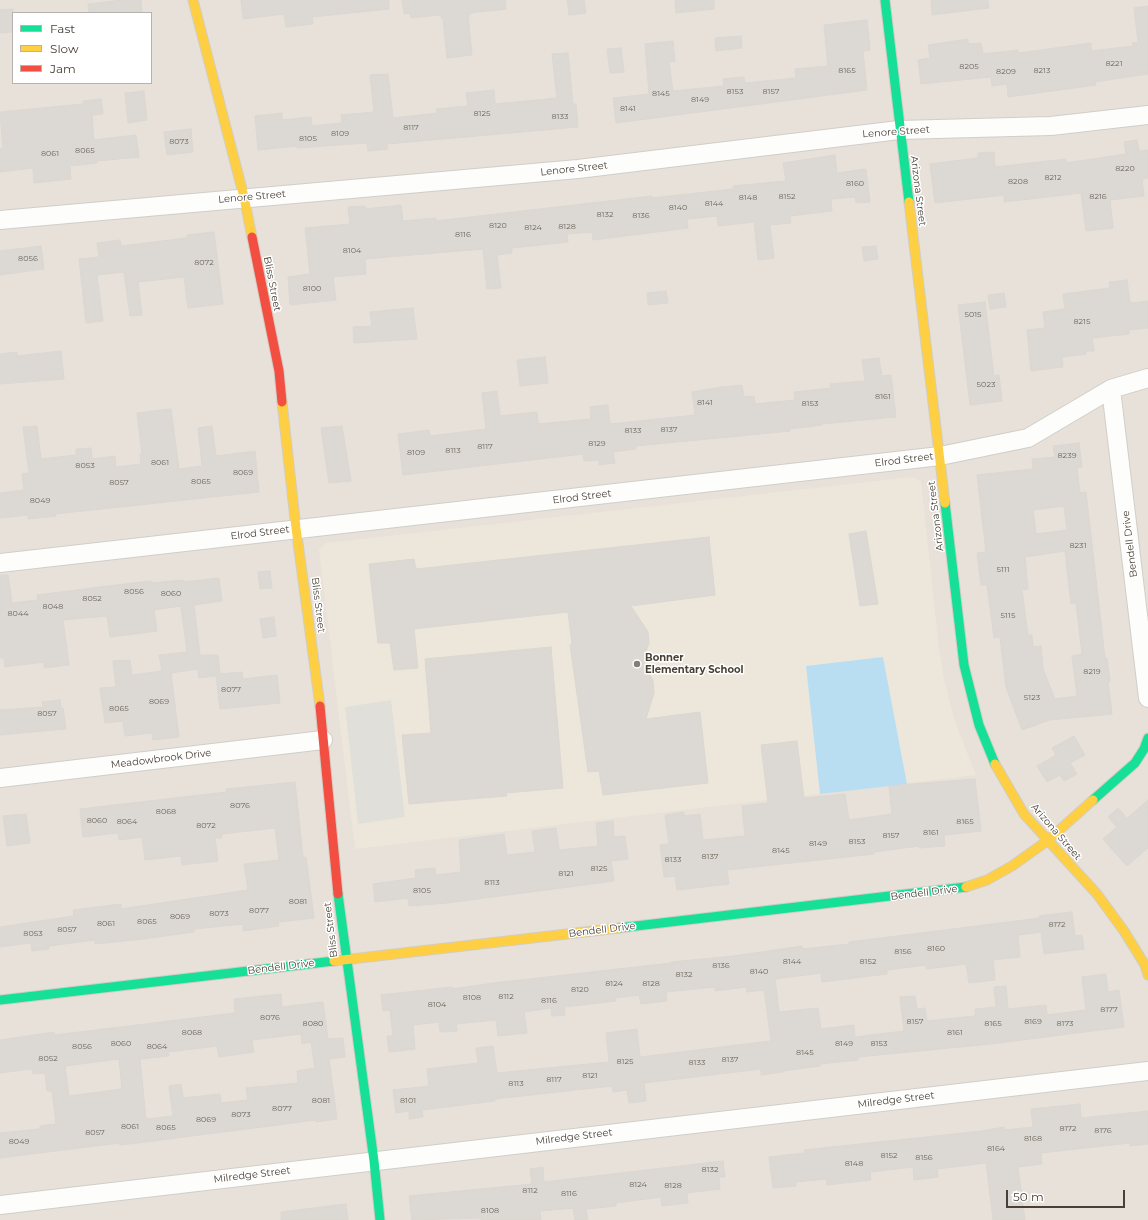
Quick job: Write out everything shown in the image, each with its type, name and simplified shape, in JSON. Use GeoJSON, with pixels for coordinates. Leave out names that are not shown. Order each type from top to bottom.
{"type":"FeatureCollection","features":[{"type":"Feature","properties":{"kind":"street","name":"Bliss Street"},"geometry":{"type":"LineString","coordinates":[[193,0],[244,197],[279,371],[296,528],[323,740],[331,836],[346,959],[374,1161],[380,1220]]}},
{"type":"Feature","properties":{"kind":"street","name":"Arizona Street"},"geometry":{"type":"LineString","coordinates":[[885,0],[899,130],[940,456],[964,665],[979,725],[998,770],[1024,814],[1047,841],[1097,894],[1124,930],[1148,975]]}},
{"type":"Feature","properties":{"kind":"street","name":"Lenore Street"},"geometry":{"type":"LineString","coordinates":[[0,220],[244,197],[578,169],[899,130],[1051,126],[1148,115]]}},
{"type":"Feature","properties":{"kind":"street","name":"Elrod Street"},"geometry":{"type":"LineString","coordinates":[[0,563],[296,528],[940,456],[1028,438],[1111,390],[1148,378]]}},
{"type":"Feature","properties":{"kind":"street","name":"Bendell Drive"},"geometry":{"type":"LineString","coordinates":[[1111,390],[1148,698]]}},
{"type":"Feature","properties":{"kind":"street","name":"Bendell Drive"},"geometry":{"type":"LineString","coordinates":[[0,1000],[962,888],[988,880],[1006,870],[1047,841],[1135,763],[1144,750],[1148,738]]}},
{"type":"Feature","properties":{"kind":"street","name":"Meadowbrook Drive"},"geometry":{"type":"LineString","coordinates":[[0,778],[323,740]]}},
{"type":"Feature","properties":{"kind":"street","name":"Milredge Street"},"geometry":{"type":"LineString","coordinates":[[0,1205],[1148,1071]]}},
{"type":"Feature","properties":{"kind":"shaded area"},"geometry":{"type":"Polygon","coordinates":[[[0,0],[1148,0],[1148,1220],[0,1220],[0,0]]]}},
{"type":"Feature","properties":{"kind":"shaded area","name":"Bonner Elementary School"},"geometry":{"type":"Polygon","coordinates":[[[913,477],[921,481],[939,649],[944,679],[955,722],[976,775],[355,849],[319,549],[326,543],[913,477]]]}},
{"type":"Feature","properties":{"kind":"shaded area"},"geometry":{"type":"Polygon","coordinates":[[[391,700],[405,817],[358,824],[345,707],[391,700]]]}},
{"type":"Feature","properties":{"kind":"water"},"geometry":{"type":"Polygon","coordinates":[[[883,657],[907,784],[820,794],[806,666],[883,657]]]}},
{"type":"Feature","properties":{"kind":"building"},"geometry":{"type":"Polygon","coordinates":[[[122,0],[141,0],[142,12],[89,12],[88,4],[122,0]]]}},
{"type":"Feature","properties":{"kind":"building"},"geometry":{"type":"Polygon","coordinates":[[[241,0],[389,0],[389,9],[312,17],[313,24],[286,27],[284,14],[243,19],[241,0]]]}},
{"type":"Feature","properties":{"kind":"building"},"geometry":{"type":"Polygon","coordinates":[[[402,0],[505,0],[506,9],[470,13],[470,15],[468,15],[472,55],[447,58],[443,18],[441,18],[441,15],[411,18],[410,13],[404,14],[402,0]]]}},
{"type":"Feature","properties":{"kind":"building"},"geometry":{"type":"Polygon","coordinates":[[[567,0],[584,0],[586,13],[569,15],[567,0]]]}},
{"type":"Feature","properties":{"kind":"building"},"geometry":{"type":"Polygon","coordinates":[[[675,0],[714,0],[714,9],[676,13],[675,0]]]}},
{"type":"Feature","properties":{"kind":"building"},"geometry":{"type":"Polygon","coordinates":[[[931,0],[988,0],[989,8],[932,15],[931,0]]]}},
{"type":"Feature","properties":{"kind":"building"},"geometry":{"type":"Polygon","coordinates":[[[1148,6],[1148,74],[1095,82],[1096,85],[1008,97],[1007,84],[992,86],[991,77],[921,84],[918,60],[930,58],[928,45],[968,39],[968,44],[981,43],[983,54],[1018,50],[1019,53],[1091,43],[1091,51],[1133,46],[1132,43],[1138,42],[1134,8],[1148,6]]]}},
{"type":"Feature","properties":{"kind":"building"},"geometry":{"type":"Polygon","coordinates":[[[13,9],[12,32],[0,33],[0,10],[13,9]]]}},
{"type":"Feature","properties":{"kind":"building"},"geometry":{"type":"Polygon","coordinates":[[[867,20],[870,50],[863,51],[867,90],[616,123],[613,98],[649,94],[645,44],[673,41],[675,61],[669,62],[673,91],[724,86],[723,79],[744,77],[745,83],[796,78],[795,69],[828,66],[824,25],[867,20]]]}},
{"type":"Feature","properties":{"kind":"building"},"geometry":{"type":"Polygon","coordinates":[[[741,36],[742,48],[716,51],[715,38],[741,36]]]}},
{"type":"Feature","properties":{"kind":"building"},"geometry":{"type":"Polygon","coordinates":[[[621,48],[624,72],[610,73],[607,49],[621,48]]]}},
{"type":"Feature","properties":{"kind":"building"},"geometry":{"type":"Polygon","coordinates":[[[568,53],[573,104],[576,104],[578,127],[387,144],[388,149],[368,151],[367,143],[297,148],[297,146],[258,150],[255,116],[282,113],[282,120],[311,117],[312,126],[342,123],[341,115],[374,112],[370,75],[388,74],[393,118],[437,113],[436,109],[468,106],[466,93],[494,90],[495,104],[557,98],[552,54],[568,53]]]}},
{"type":"Feature","properties":{"kind":"building"},"geometry":{"type":"Polygon","coordinates":[[[144,91],[147,120],[128,123],[125,93],[144,91]]]}},
{"type":"Feature","properties":{"kind":"building"},"geometry":{"type":"Polygon","coordinates":[[[101,99],[103,114],[92,115],[94,140],[136,135],[139,157],[97,161],[97,163],[70,166],[71,179],[34,183],[33,168],[0,172],[0,148],[3,148],[0,112],[83,104],[83,101],[101,99]]]}},
{"type":"Feature","properties":{"kind":"building"},"geometry":{"type":"Polygon","coordinates":[[[191,129],[193,152],[167,155],[164,132],[191,129]]]}},
{"type":"Feature","properties":{"kind":"building"},"geometry":{"type":"Polygon","coordinates":[[[1137,140],[1139,151],[1148,150],[1148,178],[1142,179],[1144,196],[1110,200],[1113,228],[1086,231],[1081,193],[1004,202],[1004,195],[935,203],[930,164],[978,158],[978,153],[994,152],[995,167],[1066,159],[1066,163],[1126,154],[1124,142],[1137,140]]]}},
{"type":"Feature","properties":{"kind":"building"},"geometry":{"type":"Polygon","coordinates":[[[835,155],[837,173],[866,169],[870,202],[856,203],[855,197],[831,199],[832,211],[790,216],[791,223],[770,225],[774,258],[758,260],[754,222],[718,226],[717,216],[687,219],[688,228],[593,240],[592,232],[567,234],[568,242],[512,248],[512,253],[497,255],[501,288],[487,289],[483,249],[365,259],[366,274],[333,277],[336,300],[290,305],[288,277],[310,274],[305,228],[350,224],[348,207],[365,206],[365,209],[401,205],[403,221],[436,218],[436,221],[652,196],[652,198],[733,189],[733,186],[786,181],[783,163],[835,155]]]}},
{"type":"Feature","properties":{"kind":"building"},"geometry":{"type":"Polygon","coordinates":[[[214,232],[223,304],[188,308],[184,277],[138,282],[142,315],[130,316],[124,272],[97,275],[103,321],[86,323],[79,259],[99,257],[97,243],[120,240],[121,246],[187,238],[187,235],[214,232]]]}},
{"type":"Feature","properties":{"kind":"building"},"geometry":{"type":"Polygon","coordinates":[[[41,246],[44,269],[0,275],[0,251],[41,246]]]}},
{"type":"Feature","properties":{"kind":"building"},"geometry":{"type":"Polygon","coordinates":[[[876,246],[878,259],[864,261],[862,247],[876,246]]]}},
{"type":"Feature","properties":{"kind":"building"},"geometry":{"type":"Polygon","coordinates":[[[1127,280],[1130,303],[1148,301],[1148,328],[1129,330],[1129,334],[1092,338],[1094,351],[1086,351],[1086,354],[1062,357],[1063,367],[1031,371],[1027,330],[1045,328],[1043,312],[1065,309],[1063,294],[1110,288],[1109,282],[1127,280]]]}},
{"type":"Feature","properties":{"kind":"building"},"geometry":{"type":"Polygon","coordinates":[[[666,291],[668,303],[648,305],[647,293],[666,291]]]}},
{"type":"Feature","properties":{"kind":"building"},"geometry":{"type":"Polygon","coordinates":[[[1004,293],[1006,307],[990,309],[988,295],[1004,293]]]}},
{"type":"Feature","properties":{"kind":"building"},"geometry":{"type":"Polygon","coordinates":[[[985,302],[994,376],[999,375],[1002,401],[970,405],[958,305],[985,302]]]}},
{"type":"Feature","properties":{"kind":"building"},"geometry":{"type":"Polygon","coordinates":[[[413,308],[417,339],[354,343],[353,327],[372,326],[370,312],[413,308]]]}},
{"type":"Feature","properties":{"kind":"building"},"geometry":{"type":"Polygon","coordinates":[[[61,351],[64,379],[0,384],[0,354],[17,352],[17,356],[61,351]]]}},
{"type":"Feature","properties":{"kind":"building"},"geometry":{"type":"Polygon","coordinates":[[[545,357],[548,383],[520,386],[517,360],[545,357]]]}},
{"type":"Feature","properties":{"kind":"building"},"geometry":{"type":"Polygon","coordinates":[[[879,358],[882,376],[891,375],[896,417],[821,424],[822,425],[789,429],[790,431],[636,446],[636,449],[613,452],[615,463],[599,465],[599,460],[584,461],[583,454],[403,475],[398,434],[429,430],[430,436],[486,429],[482,393],[497,391],[500,416],[537,412],[538,424],[591,419],[590,407],[608,405],[610,424],[695,415],[692,392],[721,387],[742,385],[744,397],[754,396],[755,404],[795,400],[794,392],[831,388],[830,384],[865,381],[862,360],[879,358]]]}},
{"type":"Feature","properties":{"kind":"building"},"geometry":{"type":"Polygon","coordinates":[[[171,409],[179,469],[202,466],[198,428],[212,426],[216,456],[255,451],[259,492],[55,514],[56,516],[28,519],[28,515],[0,518],[0,493],[24,490],[22,474],[29,473],[23,427],[37,426],[41,459],[76,455],[76,449],[91,448],[92,459],[115,456],[116,467],[141,464],[140,454],[142,454],[137,413],[171,409]]]}},
{"type":"Feature","properties":{"kind":"building"},"geometry":{"type":"Polygon","coordinates":[[[342,426],[351,481],[329,483],[321,428],[342,426]]]}},
{"type":"Feature","properties":{"kind":"building"},"geometry":{"type":"Polygon","coordinates":[[[1079,443],[1082,467],[1077,468],[1080,493],[1086,492],[1105,658],[1107,658],[1110,681],[1108,682],[1112,714],[1050,720],[1022,730],[1006,687],[1000,637],[994,638],[987,585],[981,585],[977,553],[986,552],[977,475],[1033,469],[1032,459],[1055,457],[1053,446],[1079,443]],[[1064,506],[1033,510],[1036,534],[1067,530],[1064,506]],[[1065,551],[1025,557],[1028,589],[1022,590],[1028,635],[1032,635],[1033,647],[1041,646],[1043,669],[1055,699],[1077,696],[1072,656],[1082,654],[1076,603],[1071,604],[1065,551]]]}},
{"type":"Feature","properties":{"kind":"building"},"geometry":{"type":"Polygon","coordinates":[[[866,531],[878,604],[860,606],[849,534],[866,531]]]}},
{"type":"Feature","properties":{"kind":"building"},"geometry":{"type":"Polygon","coordinates":[[[709,537],[715,595],[631,606],[648,632],[649,643],[645,654],[647,669],[653,681],[654,693],[646,719],[700,712],[708,783],[603,795],[599,771],[588,772],[570,645],[572,645],[568,612],[414,629],[418,668],[394,670],[390,643],[378,643],[369,564],[414,559],[416,569],[709,537]]]}},
{"type":"Feature","properties":{"kind":"building"},"geometry":{"type":"Polygon","coordinates":[[[270,571],[272,588],[260,589],[258,572],[270,571]]]}},
{"type":"Feature","properties":{"kind":"building"},"geometry":{"type":"Polygon","coordinates":[[[0,575],[8,575],[12,603],[38,600],[37,595],[116,585],[151,581],[151,583],[183,580],[183,582],[219,578],[222,601],[194,605],[200,655],[218,655],[220,674],[242,672],[243,679],[277,675],[280,703],[220,709],[216,676],[199,678],[198,669],[171,673],[179,737],[153,740],[152,733],[125,736],[123,721],[105,723],[100,688],[116,687],[113,661],[130,660],[132,675],[162,671],[159,655],[187,652],[181,606],[154,610],[157,631],[110,637],[107,616],[63,620],[69,665],[44,668],[44,662],[5,667],[4,658],[0,658],[0,575]]]}},
{"type":"Feature","properties":{"kind":"building"},"geometry":{"type":"Polygon","coordinates":[[[274,617],[276,636],[263,638],[260,619],[274,617]]]}},
{"type":"Feature","properties":{"kind":"building"},"geometry":{"type":"Polygon","coordinates":[[[551,647],[563,788],[506,793],[507,796],[409,804],[402,735],[431,733],[425,659],[551,647]]]}},
{"type":"Feature","properties":{"kind":"building"},"geometry":{"type":"Polygon","coordinates":[[[60,700],[61,708],[63,708],[66,729],[0,735],[0,710],[43,707],[42,702],[60,700]]]}},
{"type":"Feature","properties":{"kind":"building"},"geometry":{"type":"Polygon","coordinates":[[[1074,736],[1085,755],[1070,763],[1077,774],[1064,781],[1060,775],[1047,782],[1037,766],[1056,755],[1052,748],[1074,736]]]}},
{"type":"Feature","properties":{"kind":"building"},"geometry":{"type":"Polygon","coordinates":[[[797,741],[804,798],[845,794],[849,820],[892,814],[889,786],[975,779],[981,831],[944,835],[945,846],[919,848],[919,846],[874,852],[874,854],[727,870],[729,884],[677,890],[675,876],[664,877],[660,845],[669,844],[665,815],[684,812],[684,816],[700,814],[703,840],[745,836],[742,806],[768,803],[761,745],[797,741]]]}},
{"type":"Feature","properties":{"kind":"building"},"geometry":{"type":"Polygon","coordinates":[[[295,782],[303,857],[306,857],[314,918],[278,922],[279,926],[243,931],[243,924],[194,929],[194,932],[135,940],[95,944],[95,940],[49,946],[49,949],[32,951],[31,943],[0,947],[0,927],[74,916],[73,910],[121,904],[121,909],[248,890],[244,864],[279,860],[275,828],[222,834],[222,838],[215,838],[218,861],[182,865],[181,856],[145,860],[142,837],[119,840],[118,833],[83,837],[80,809],[227,792],[226,789],[295,782]]]}},
{"type":"Feature","properties":{"kind":"building"},"geometry":{"type":"Polygon","coordinates":[[[1148,800],[1148,848],[1127,866],[1103,839],[1117,827],[1108,817],[1118,808],[1127,818],[1148,800]]]}},
{"type":"Feature","properties":{"kind":"building"},"geometry":{"type":"Polygon","coordinates":[[[26,814],[30,843],[7,846],[3,816],[26,814]]]}},
{"type":"Feature","properties":{"kind":"building"},"geometry":{"type":"Polygon","coordinates":[[[613,821],[614,837],[625,836],[628,859],[611,861],[614,881],[447,903],[409,906],[408,898],[375,902],[373,884],[416,878],[415,870],[435,868],[436,875],[461,872],[459,840],[504,834],[507,855],[535,852],[532,831],[556,828],[559,850],[598,846],[596,823],[613,821]]]}},
{"type":"Feature","properties":{"kind":"building"},"geometry":{"type":"Polygon","coordinates":[[[1072,912],[1075,936],[1082,935],[1084,949],[1044,954],[1041,932],[1018,935],[1020,957],[993,960],[995,980],[969,983],[966,964],[926,969],[926,965],[887,970],[887,974],[822,982],[821,973],[775,979],[779,1012],[818,1008],[821,1029],[854,1025],[855,1037],[904,1031],[900,997],[915,996],[917,1009],[925,1008],[927,1021],[975,1016],[975,1009],[996,1007],[994,987],[1006,986],[1008,1009],[1046,1005],[1047,1015],[1086,1010],[1082,977],[1106,974],[1108,992],[1119,990],[1124,1027],[990,1044],[858,1057],[858,1060],[820,1064],[820,1066],[761,1075],[761,1069],[644,1083],[646,1101],[629,1103],[627,1090],[613,1092],[612,1086],[495,1099],[495,1101],[422,1110],[423,1117],[409,1119],[409,1111],[396,1113],[393,1090],[429,1086],[427,1069],[478,1063],[476,1048],[493,1046],[497,1073],[609,1062],[606,1033],[637,1029],[640,1057],[771,1041],[764,990],[747,992],[746,987],[715,991],[715,987],[666,992],[667,1001],[641,1004],[639,995],[615,998],[616,1001],[564,1007],[565,1015],[552,1016],[551,1008],[524,1012],[527,1033],[498,1036],[496,1020],[456,1024],[457,1031],[440,1032],[439,1022],[413,1025],[415,1049],[389,1052],[387,1036],[393,1036],[390,1010],[383,1011],[381,995],[452,987],[452,989],[671,962],[734,956],[802,946],[803,949],[849,944],[849,942],[1040,918],[1039,916],[1072,912]]]}},
{"type":"Feature","properties":{"kind":"building"},"geometry":{"type":"Polygon","coordinates":[[[281,994],[282,1007],[323,1002],[328,1039],[343,1038],[345,1057],[329,1059],[337,1119],[316,1122],[316,1120],[120,1145],[120,1143],[0,1158],[0,1133],[40,1129],[40,1126],[56,1124],[52,1091],[47,1091],[45,1073],[33,1074],[32,1069],[0,1073],[0,1040],[54,1032],[55,1035],[235,1013],[234,999],[281,994]],[[301,1034],[252,1040],[254,1052],[219,1057],[217,1046],[168,1052],[169,1056],[140,1059],[146,1119],[173,1116],[169,1086],[181,1084],[183,1098],[220,1094],[221,1103],[248,1100],[246,1088],[298,1083],[297,1071],[315,1068],[311,1042],[302,1044],[301,1034]],[[119,1059],[65,1066],[69,1096],[122,1089],[119,1059]]]}},
{"type":"Feature","properties":{"kind":"building"},"geometry":{"type":"Polygon","coordinates":[[[1080,1104],[1081,1118],[1148,1111],[1148,1144],[1130,1146],[1130,1143],[1041,1153],[1042,1164],[1018,1167],[1025,1220],[993,1220],[986,1163],[937,1169],[938,1177],[914,1180],[913,1167],[870,1172],[871,1180],[827,1185],[826,1179],[796,1182],[796,1186],[773,1188],[769,1157],[804,1153],[804,1150],[982,1131],[1004,1127],[1004,1130],[1033,1127],[1031,1109],[1080,1104]]]}},
{"type":"Feature","properties":{"kind":"building"},"geometry":{"type":"Polygon","coordinates":[[[723,1161],[725,1177],[719,1177],[720,1189],[687,1193],[688,1203],[662,1206],[661,1197],[616,1203],[616,1206],[586,1209],[588,1220],[575,1220],[573,1208],[540,1211],[541,1220],[481,1220],[481,1218],[412,1220],[409,1196],[532,1184],[530,1169],[543,1167],[544,1182],[723,1161]]]}},
{"type":"Feature","properties":{"kind":"building"},"geometry":{"type":"Polygon","coordinates":[[[346,1204],[348,1220],[281,1220],[281,1212],[346,1204]]]}},
{"type":"Feature","properties":{"kind":"traffic: fast"},"geometry":{"type":"LineString","coordinates":[[885,0],[909,202]]}},
{"type":"Feature","properties":{"kind":"traffic: fast"},"geometry":{"type":"LineString","coordinates":[[945,503],[964,665],[979,725],[995,764]]}},
{"type":"Feature","properties":{"kind":"traffic: fast"},"geometry":{"type":"LineString","coordinates":[[1093,800],[1135,763],[1144,749],[1148,738]]}},
{"type":"Feature","properties":{"kind":"traffic: fast"},"geometry":{"type":"LineString","coordinates":[[619,928],[966,887]]}},
{"type":"Feature","properties":{"kind":"traffic: fast"},"geometry":{"type":"LineString","coordinates":[[338,894],[374,1161],[380,1220]]}},
{"type":"Feature","properties":{"kind":"traffic: fast"},"geometry":{"type":"LineString","coordinates":[[0,1000],[334,961]]}},
{"type":"Feature","properties":{"kind":"traffic: slow"},"geometry":{"type":"LineString","coordinates":[[193,0],[244,197],[252,237]]}},
{"type":"Feature","properties":{"kind":"traffic: slow"},"geometry":{"type":"LineString","coordinates":[[909,202],[945,503]]}},
{"type":"Feature","properties":{"kind":"traffic: slow"},"geometry":{"type":"LineString","coordinates":[[282,402],[296,528],[320,706]]}},
{"type":"Feature","properties":{"kind":"traffic: slow"},"geometry":{"type":"LineString","coordinates":[[995,764],[1024,814],[1097,894],[1124,931],[1145,965],[1148,975]]}},
{"type":"Feature","properties":{"kind":"traffic: slow"},"geometry":{"type":"LineString","coordinates":[[966,887],[987,880],[1012,866],[1047,841],[1093,800]]}},
{"type":"Feature","properties":{"kind":"traffic: slow"},"geometry":{"type":"LineString","coordinates":[[334,961],[619,928]]}},
{"type":"Feature","properties":{"kind":"traffic: jam"},"geometry":{"type":"LineString","coordinates":[[252,237],[279,371],[282,402]]}},
{"type":"Feature","properties":{"kind":"traffic: jam"},"geometry":{"type":"LineString","coordinates":[[320,706],[338,894]]}},
{"type":"Feature","properties":{"kind":"place","name":"Bonner Elementary School"},"geometry":{"type":"Point","coordinates":[637,664]}}]}
